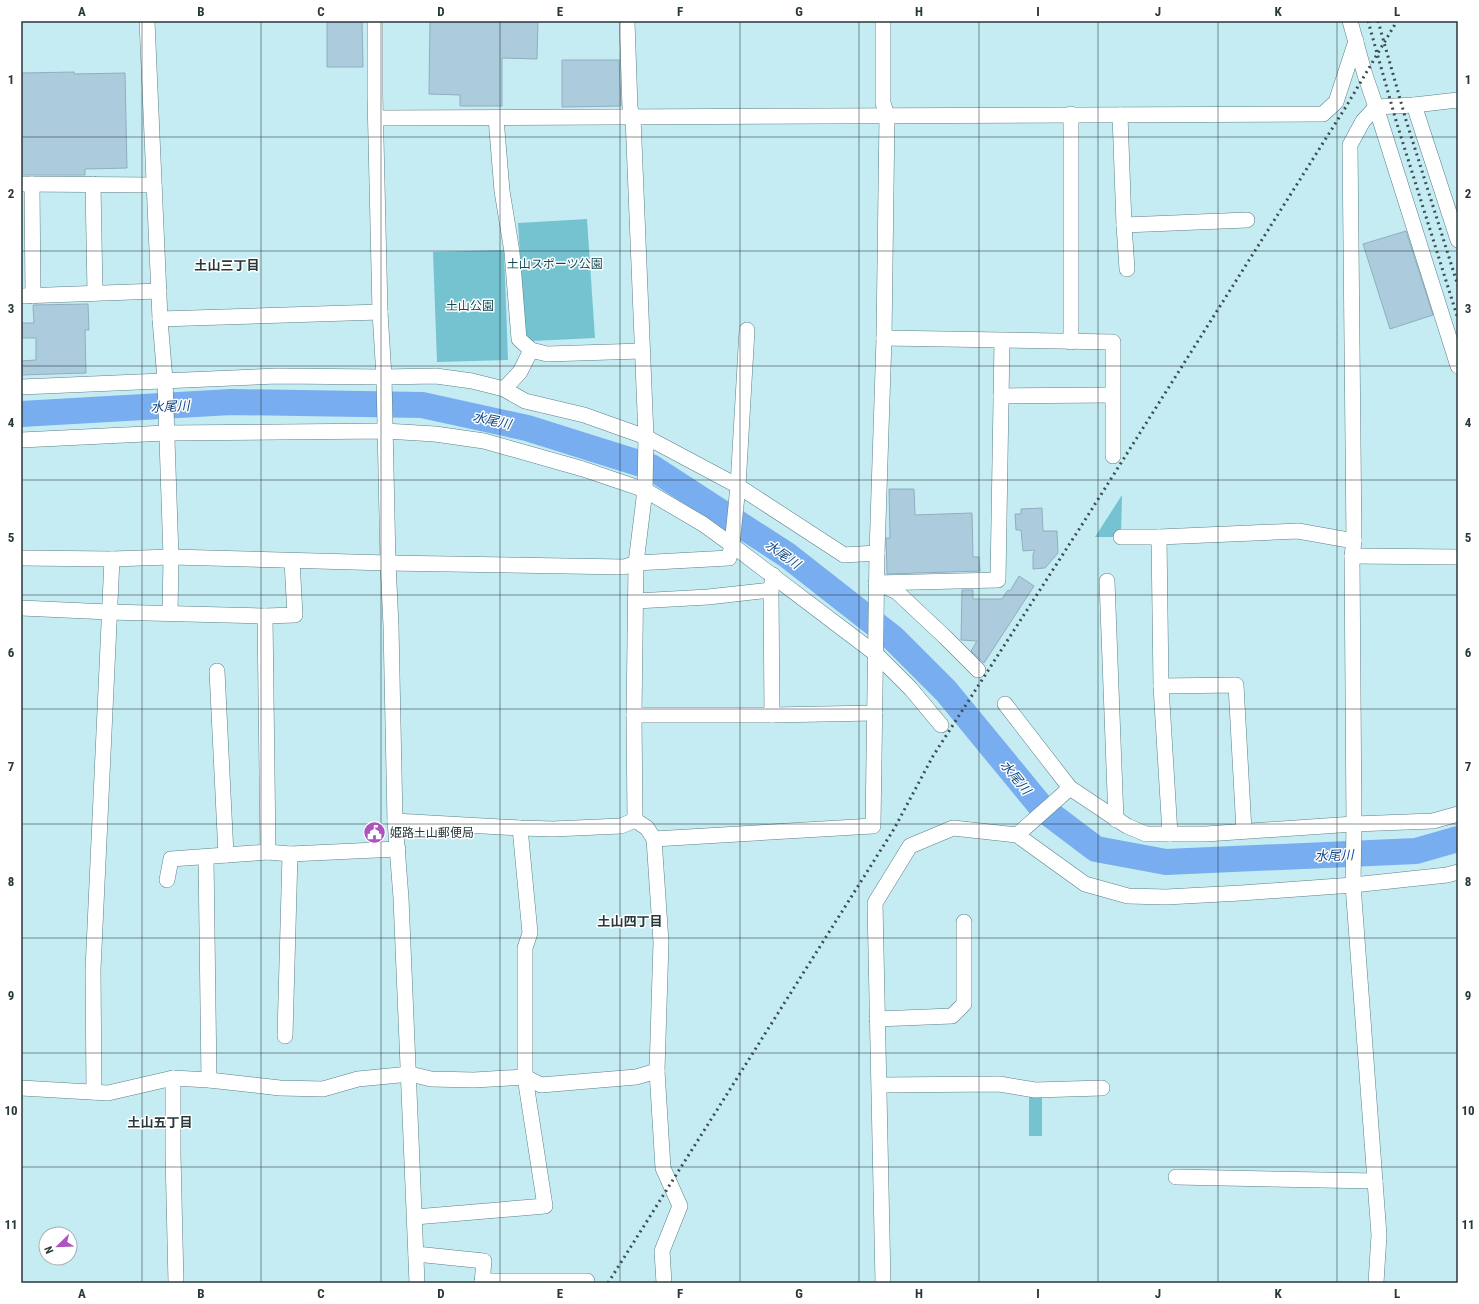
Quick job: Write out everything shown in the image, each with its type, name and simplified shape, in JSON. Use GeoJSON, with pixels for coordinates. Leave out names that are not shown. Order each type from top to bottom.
{"type":"FeatureCollection","features":[{"type":"Feature","properties":{"kind":"street"},"geometry":{"type":"LineString","coordinates":[[147,21],[160,318],[165,380],[171,557],[170,613]]}},
{"type":"Feature","properties":{"kind":"street"},"geometry":{"type":"LineString","coordinates":[[375,21],[380,312],[384,377],[395,821],[398,849],[410,1074],[417,1283]]}},
{"type":"Feature","properties":{"kind":"street"},"geometry":{"type":"LineString","coordinates":[[627,21],[630,108],[633,118],[646,438],[645,490],[636,563],[634,715],[635,820]]}},
{"type":"Feature","properties":{"kind":"street"},"geometry":{"type":"LineString","coordinates":[[654,839],[873,826],[876,583],[884,338],[887,115],[883,103],[883,21]]}},
{"type":"Feature","properties":{"kind":"street"},"geometry":{"type":"LineString","coordinates":[[1350,21],[1365,75],[1458,366]]}},
{"type":"Feature","properties":{"kind":"street"},"geometry":{"type":"LineString","coordinates":[[376,118],[1323,114],[1336,102],[1356,41]]}},
{"type":"Feature","properties":{"kind":"street"},"geometry":{"type":"LineString","coordinates":[[1376,1283],[1379,1235],[1353,885],[1352,556],[1354,541],[1350,145],[1363,121],[1376,107],[1414,105],[1458,100]]}},
{"type":"Feature","properties":{"kind":"street"},"geometry":{"type":"LineString","coordinates":[[1414,105],[1458,240]]}},
{"type":"Feature","properties":{"kind":"street"},"geometry":{"type":"LineString","coordinates":[[1070,114],[1071,342]]}},
{"type":"Feature","properties":{"kind":"street"},"geometry":{"type":"LineString","coordinates":[[1120,115],[1127,269]]}},
{"type":"Feature","properties":{"kind":"street"},"geometry":{"type":"LineString","coordinates":[[496,118],[502,191],[512,252],[519,339],[531,350],[547,354],[642,351]]}},
{"type":"Feature","properties":{"kind":"street"},"geometry":{"type":"LineString","coordinates":[[154,184],[26,184],[27,296],[159,291]]}},
{"type":"Feature","properties":{"kind":"street"},"geometry":{"type":"LineString","coordinates":[[93,184],[95,293]]}},
{"type":"Feature","properties":{"kind":"street"},"geometry":{"type":"LineString","coordinates":[[1124,225],[1247,220]]}},
{"type":"Feature","properties":{"kind":"street"},"geometry":{"type":"LineString","coordinates":[[160,318],[380,312]]}},
{"type":"Feature","properties":{"kind":"street"},"geometry":{"type":"LineString","coordinates":[[21,558],[112,559],[171,557],[292,561],[624,567],[636,563],[729,558],[732,545],[738,486],[747,330]]}},
{"type":"Feature","properties":{"kind":"street"},"geometry":{"type":"LineString","coordinates":[[884,338],[1113,342],[1112,456]]}},
{"type":"Feature","properties":{"kind":"street"},"geometry":{"type":"LineString","coordinates":[[876,583],[998,580],[1002,340]]}},
{"type":"Feature","properties":{"kind":"street"},"geometry":{"type":"LineString","coordinates":[[504,389],[520,372],[531,350]]}},
{"type":"Feature","properties":{"kind":"street"},"geometry":{"type":"LineString","coordinates":[[21,387],[277,376],[436,376],[472,381],[504,389],[525,401],[584,416],[646,438],[738,486],[844,555],[877,553]]}},
{"type":"Feature","properties":{"kind":"street"},"geometry":{"type":"LineString","coordinates":[[1001,396],[1112,395]]}},
{"type":"Feature","properties":{"kind":"street"},"geometry":{"type":"LineString","coordinates":[[21,440],[166,433],[385,431],[435,434],[484,441],[583,469],[645,490],[703,524],[732,545],[772,582],[876,654],[911,689],[941,725]]}},
{"type":"Feature","properties":{"kind":"street"},"geometry":{"type":"LineString","coordinates":[[1121,538],[1298,531],[1354,541]]}},
{"type":"Feature","properties":{"kind":"street"},"geometry":{"type":"LineString","coordinates":[[1158,537],[1161,686],[1170,834]]}},
{"type":"Feature","properties":{"kind":"street"},"geometry":{"type":"LineString","coordinates":[[1352,556],[1458,557]]}},
{"type":"Feature","properties":{"kind":"street"},"geometry":{"type":"LineString","coordinates":[[94,1092],[93,970],[112,559]]}},
{"type":"Feature","properties":{"kind":"street"},"geometry":{"type":"LineString","coordinates":[[21,608],[265,616],[295,615],[292,561]]}},
{"type":"Feature","properties":{"kind":"street"},"geometry":{"type":"LineString","coordinates":[[1107,581],[1116,820]]}},
{"type":"Feature","properties":{"kind":"street"},"geometry":{"type":"LineString","coordinates":[[636,601],[708,597],[772,582]]}},
{"type":"Feature","properties":{"kind":"street"},"geometry":{"type":"LineString","coordinates":[[772,582],[772,715]]}},
{"type":"Feature","properties":{"kind":"street"},"geometry":{"type":"LineString","coordinates":[[876,583],[897,592],[978,670]]}},
{"type":"Feature","properties":{"kind":"street"},"geometry":{"type":"LineString","coordinates":[[265,616],[268,852]]}},
{"type":"Feature","properties":{"kind":"street"},"geometry":{"type":"LineString","coordinates":[[217,671],[226,855]]}},
{"type":"Feature","properties":{"kind":"street"},"geometry":{"type":"LineString","coordinates":[[1161,686],[1236,685],[1244,831]]}},
{"type":"Feature","properties":{"kind":"street"},"geometry":{"type":"LineString","coordinates":[[1005,704],[1070,788],[1116,820],[1146,834],[1206,834],[1354,824],[1433,821],[1458,814]]}},
{"type":"Feature","properties":{"kind":"street"},"geometry":{"type":"LineString","coordinates":[[634,715],[875,713]]}},
{"type":"Feature","properties":{"kind":"street"},"geometry":{"type":"LineString","coordinates":[[1016,835],[1070,788]]}},
{"type":"Feature","properties":{"kind":"street"},"geometry":{"type":"LineString","coordinates":[[395,821],[553,829],[621,826],[635,820]]}},
{"type":"Feature","properties":{"kind":"street"},"geometry":{"type":"LineString","coordinates":[[635,820],[647,828],[654,839],[661,942],[657,1071],[663,1168],[680,1206],[662,1251],[664,1283]]}},
{"type":"Feature","properties":{"kind":"street"},"geometry":{"type":"LineString","coordinates":[[415,1217],[545,1206],[525,1077],[525,948],[530,933],[520,828]]}},
{"type":"Feature","properties":{"kind":"street"},"geometry":{"type":"LineString","coordinates":[[883,1283],[876,903],[910,846],[954,828],[1016,835],[1085,884],[1128,896],[1166,897],[1353,885],[1447,875],[1458,872]]}},
{"type":"Feature","properties":{"kind":"street"},"geometry":{"type":"LineString","coordinates":[[167,880],[171,859],[268,852],[290,854],[398,849]]}},
{"type":"Feature","properties":{"kind":"street"},"geometry":{"type":"LineString","coordinates":[[285,1036],[290,854]]}},
{"type":"Feature","properties":{"kind":"street"},"geometry":{"type":"LineString","coordinates":[[206,857],[209,1080]]}},
{"type":"Feature","properties":{"kind":"street"},"geometry":{"type":"LineString","coordinates":[[878,1019],[952,1016],[964,1004],[964,922]]}},
{"type":"Feature","properties":{"kind":"street"},"geometry":{"type":"LineString","coordinates":[[21,1088],[108,1093],[173,1078],[209,1080],[280,1088],[323,1089],[358,1079],[410,1074],[431,1079],[474,1080],[525,1077],[541,1085],[636,1077],[657,1071]]}},
{"type":"Feature","properties":{"kind":"street"},"geometry":{"type":"LineString","coordinates":[[173,1078],[172,1155],[176,1283]]}},
{"type":"Feature","properties":{"kind":"street"},"geometry":{"type":"LineString","coordinates":[[880,1085],[999,1084],[1035,1090],[1102,1088]]}},
{"type":"Feature","properties":{"kind":"street"},"geometry":{"type":"LineString","coordinates":[[1176,1177],[1375,1181]]}},
{"type":"Feature","properties":{"kind":"street"},"geometry":{"type":"LineString","coordinates":[[416,1254],[484,1261],[482,1282],[587,1281],[586,1283]]}},
{"type":"Feature","properties":{"kind":"green space","name":"土山スポーツ公園"},"geometry":{"type":"Polygon","coordinates":[[[587,219],[595,338],[532,341],[525,334],[518,223],[587,219]]]}},
{"type":"Feature","properties":{"kind":"green space","name":"土山公園"},"geometry":{"type":"Polygon","coordinates":[[[504,250],[508,360],[437,362],[433,252],[504,250]]]}},
{"type":"Feature","properties":{"kind":"green space"},"geometry":{"type":"Polygon","coordinates":[[[1122,495],[1121,537],[1095,537],[1122,495]]]}},
{"type":"Feature","properties":{"kind":"green space"},"geometry":{"type":"Polygon","coordinates":[[[1029,1096],[1042,1096],[1042,1136],[1029,1136],[1029,1096]]]}},
{"type":"Feature","properties":{"kind":"building"},"geometry":{"type":"Polygon","coordinates":[[[327,21],[362,21],[363,67],[327,67],[327,21]]]}},
{"type":"Feature","properties":{"kind":"building"},"geometry":{"type":"Polygon","coordinates":[[[430,21],[538,21],[537,59],[502,58],[502,106],[460,106],[460,95],[429,94],[430,21]]]}},
{"type":"Feature","properties":{"kind":"building"},"geometry":{"type":"Polygon","coordinates":[[[562,60],[619,60],[621,106],[562,107],[562,60]]]}},
{"type":"Feature","properties":{"kind":"building"},"geometry":{"type":"Polygon","coordinates":[[[74,72],[74,74],[125,73],[127,168],[85,169],[85,175],[21,175],[21,73],[74,72]]]}},
{"type":"Feature","properties":{"kind":"building"},"geometry":{"type":"Polygon","coordinates":[[[1406,231],[1433,315],[1390,329],[1363,244],[1406,231]]]}},
{"type":"Feature","properties":{"kind":"building"},"geometry":{"type":"Polygon","coordinates":[[[88,304],[89,330],[85,330],[86,373],[21,375],[21,361],[36,360],[36,338],[21,338],[21,323],[34,323],[33,305],[88,304]]]}},
{"type":"Feature","properties":{"kind":"building"},"geometry":{"type":"Polygon","coordinates":[[[889,489],[914,489],[915,515],[972,513],[973,557],[979,557],[980,571],[887,574],[886,538],[890,538],[889,489]]]}},
{"type":"Feature","properties":{"kind":"building"},"geometry":{"type":"Polygon","coordinates":[[[1042,508],[1043,531],[1057,531],[1058,553],[1045,568],[1033,569],[1033,554],[1035,550],[1023,551],[1021,530],[1016,530],[1015,514],[1021,514],[1021,509],[1042,508]]]}},
{"type":"Feature","properties":{"kind":"building"},"geometry":{"type":"Polygon","coordinates":[[[1019,576],[1034,586],[984,663],[971,651],[977,641],[961,640],[962,590],[973,590],[973,599],[1002,599],[1008,590],[1010,591],[1019,576]]]}},
{"type":"Feature","properties":{"kind":"waterway","name":"水尾川"},"geometry":{"type":"LineString","coordinates":[[21,414],[231,402],[422,405],[527,428],[651,467],[787,555],[893,638],[946,691],[1043,809],[1096,849],[1166,862],[1416,851],[1458,839]]}},
{"type":"Feature","properties":{"kind":"railway"},"geometry":{"type":"LineString","coordinates":[[1368,21],[1397,124],[1458,319]]}},
{"type":"Feature","properties":{"kind":"railway"},"geometry":{"type":"LineString","coordinates":[[1378,21],[1406,120],[1458,286]]}},
{"type":"Feature","properties":{"kind":"railway"},"geometry":{"type":"LineString","coordinates":[[608,1283],[894,829],[933,756],[1085,520],[1347,105],[1397,21]]}},
{"type":"Feature","properties":{"kind":"place","name":"姫路土山郵便局"},"geometry":{"type":"Point","coordinates":[375,833]}},
{"type":"Feature","properties":{"kind":"district","name":"土山三丁目"},"geometry":{"type":"Point","coordinates":[227,265]}},
{"type":"Feature","properties":{"kind":"district","name":"土山四丁目"},"geometry":{"type":"Point","coordinates":[630,921]}},
{"type":"Feature","properties":{"kind":"district","name":"土山五丁目"},"geometry":{"type":"Point","coordinates":[160,1122]}}]}
